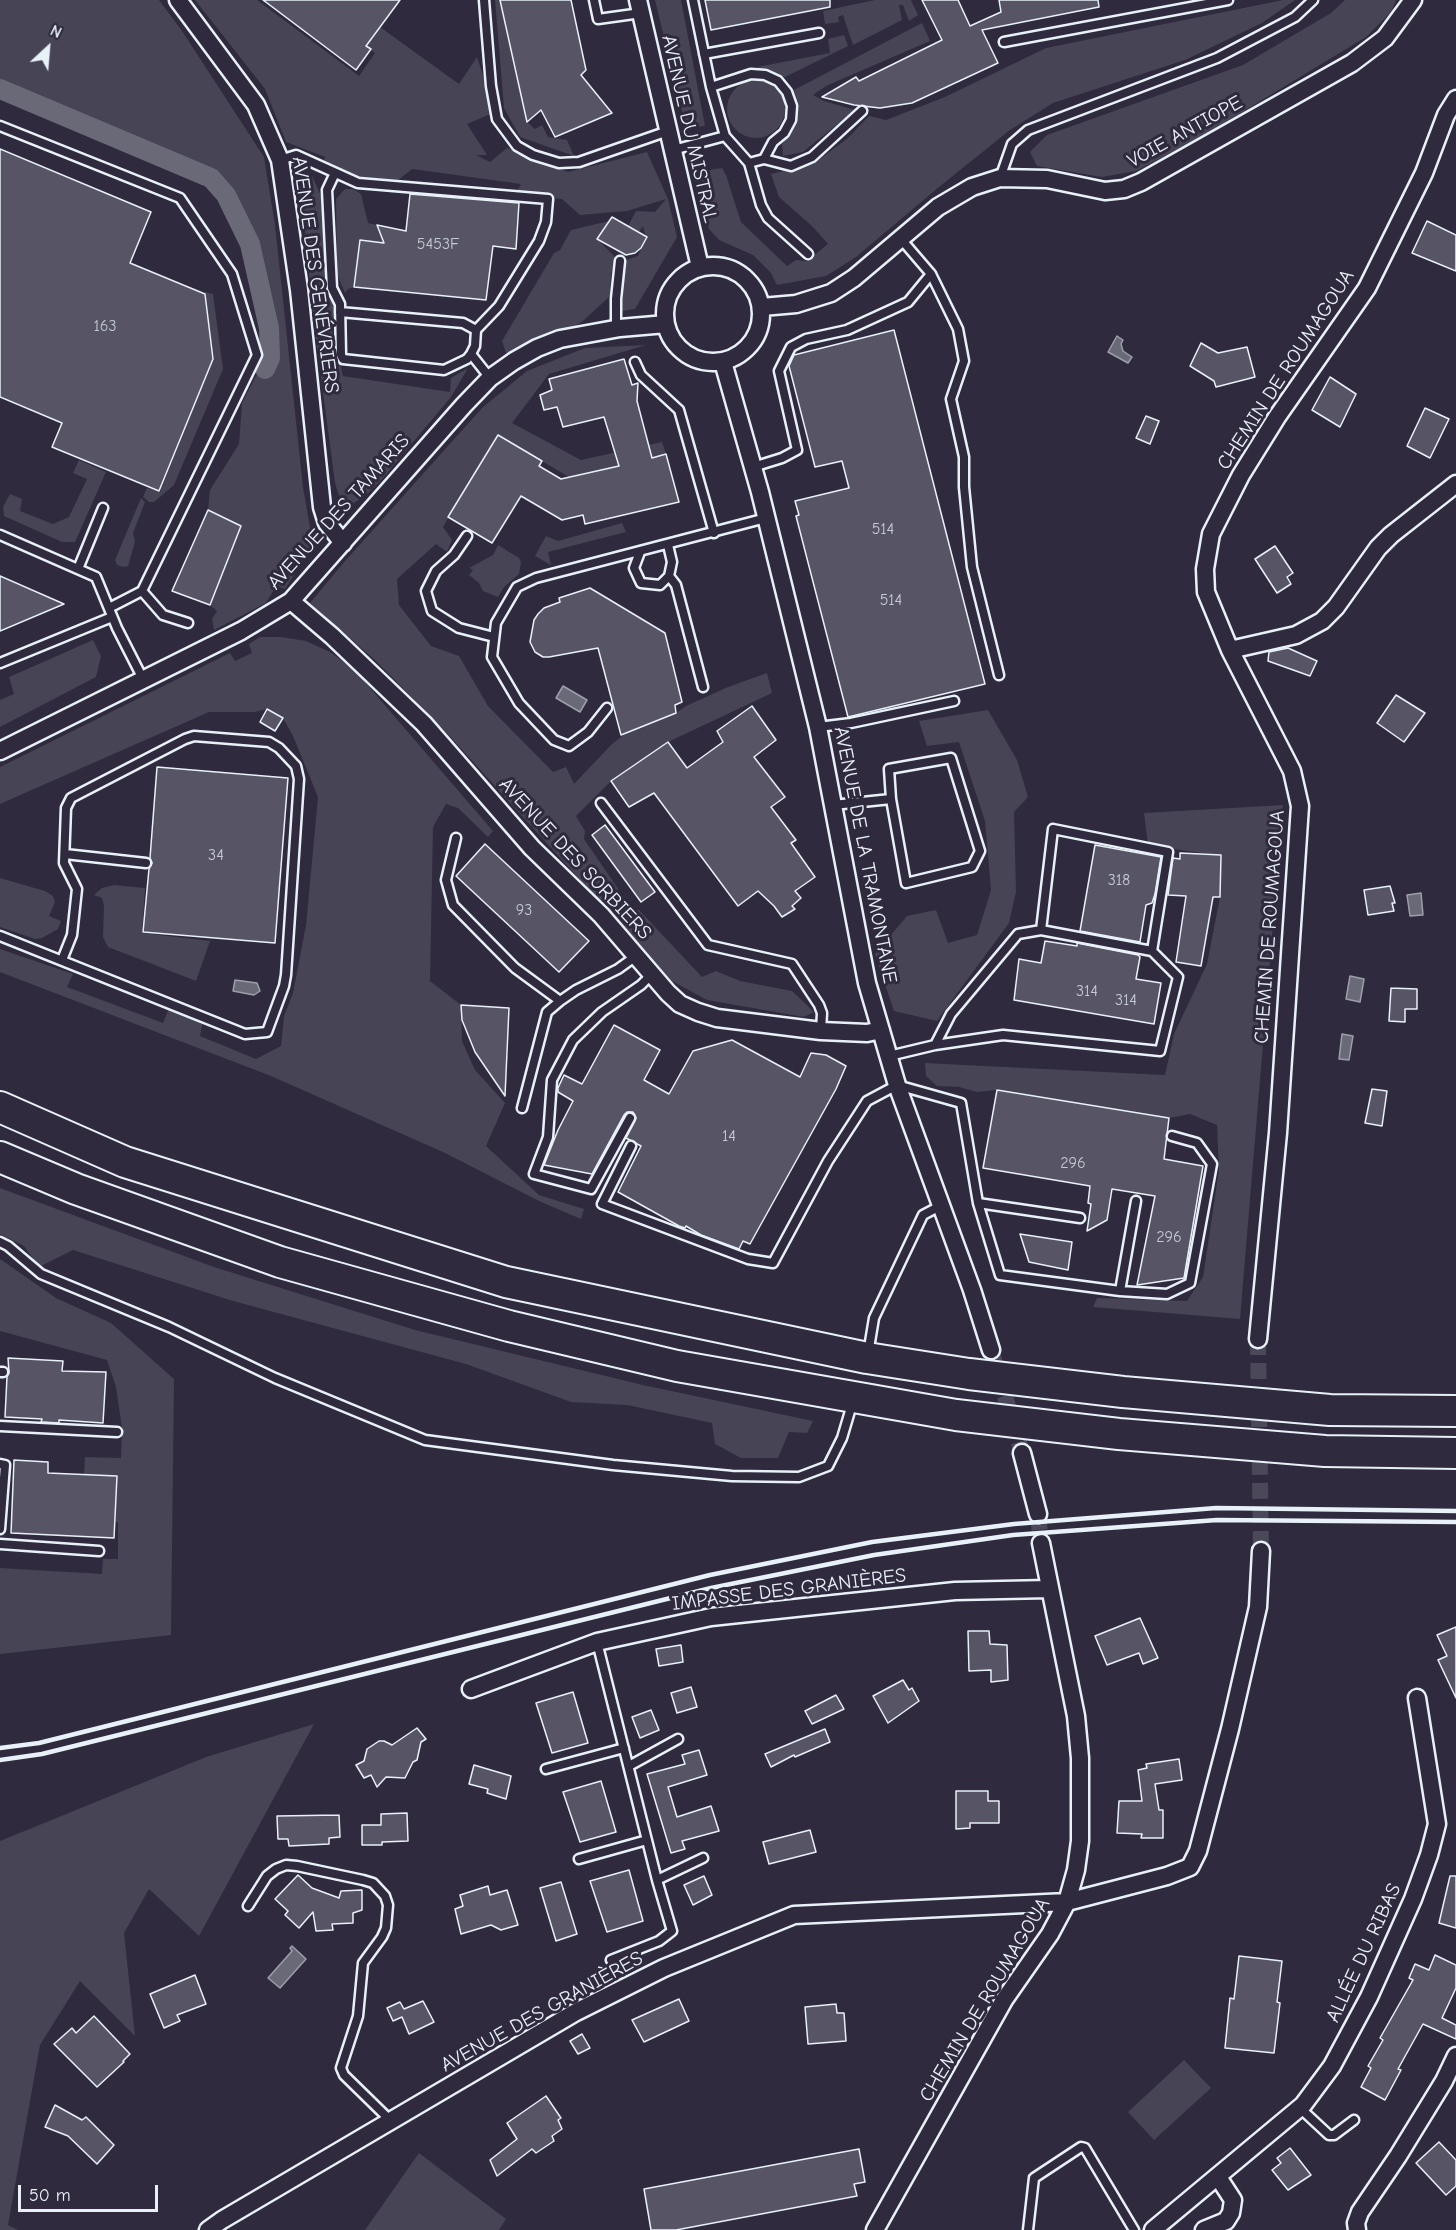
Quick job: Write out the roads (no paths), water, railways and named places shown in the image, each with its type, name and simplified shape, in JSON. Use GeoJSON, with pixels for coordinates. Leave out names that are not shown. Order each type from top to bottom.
{"type":"FeatureCollection","features":[{"type":"Feature","properties":{"kind":"highway"},"geometry":{"type":"LineString","coordinates":[[0,1107],[125,1162],[506,1282],[867,1358],[969,1374],[1123,1392],[1330,1410],[1456,1412]]}},
{"type":"Feature","properties":{"kind":"highway"},"geometry":{"type":"LineString","coordinates":[[0,1157],[76,1189],[291,1265],[509,1326],[643,1358],[956,1415],[1119,1434],[1325,1450],[1456,1453]]}},
{"type":"Feature","properties":{"kind":"street","name":"AVENUE DES GENÉVRIERS"},"geometry":{"type":"LineString","coordinates":[[178,0],[256,105],[280,160],[299,290],[322,507],[327,523],[343,543]]}},
{"type":"Feature","properties":{"kind":"street","name":"VOIE ANTIOPE"},"geometry":{"type":"LineString","coordinates":[[762,307],[796,304],[831,293],[854,279],[938,207],[972,187],[1000,178],[1047,179],[1105,191],[1124,189],[1140,182],[1352,63],[1385,38],[1413,0]]}},
{"type":"Feature","properties":{"kind":"street","name":"AVENUE DU MISTRAL"},"geometry":{"type":"LineString","coordinates":[[639,7],[700,267]]}},
{"type":"Feature","properties":{"kind":"street","name":"CHEMIN DE ROUMAGOUA"},"geometry":{"type":"LineString","coordinates":[[1258,1339],[1278,1133],[1300,806],[1292,771],[1230,650],[1206,591],[1205,570],[1211,534],[1241,475],[1277,417],[1367,288],[1424,173],[1446,115],[1456,99]]}},
{"type":"Feature","properties":{"kind":"street"},"geometry":{"type":"LineString","coordinates":[[700,267],[728,268],[740,274],[758,294],[762,307],[759,331],[753,342],[735,358],[723,362],[701,360],[681,350],[671,338],[666,324],[665,312],[672,289],[689,272],[700,267]]}},
{"type":"Feature","properties":{"kind":"street","name":"AVENUE DES TAMARIS"},"geometry":{"type":"LineString","coordinates":[[0,751],[241,631],[291,601],[464,405],[490,378],[514,361],[537,348],[560,339],[616,329],[666,324]]}},
{"type":"Feature","properties":{"kind":"street","name":"AVENUE DE LA TRAMONTANE"},"geometry":{"type":"LineString","coordinates":[[723,362],[753,467],[818,727],[867,983],[897,1085],[942,1205],[991,1350]]}},
{"type":"Feature","properties":{"kind":"street"},"geometry":{"type":"LineString","coordinates":[[1230,650],[1296,635],[1322,621],[1336,607],[1378,548],[1391,535],[1456,484]]}},
{"type":"Feature","properties":{"kind":"street","name":"AVENUE DES SORBIERS"},"geometry":{"type":"LineString","coordinates":[[291,601],[332,636],[424,724],[532,848],[601,915],[680,1004],[717,1018],[821,1031],[867,1033],[881,1030]]}},
{"type":"Feature","properties":{"kind":"street"},"geometry":{"type":"LineString","coordinates":[[1022,1453],[1038,1514]]}},
{"type":"Feature","properties":{"kind":"street"},"geometry":{"type":"LineString","coordinates":[[1041,1543],[1076,1716],[1080,1758],[1080,1841],[1076,1870],[1067,1902]]}},
{"type":"Feature","properties":{"kind":"street","name":"CHEMIN DE ROUMAGOUA"},"geometry":{"type":"LineString","coordinates":[[875,2230],[1004,2000],[1050,1934],[1067,1902],[1167,1876],[1190,1867],[1198,1851],[1230,1729],[1258,1606],[1261,1551]]}},
{"type":"Feature","properties":{"kind":"street","name":"IMPASSE DES GRANIÈRES"},"geometry":{"type":"LineString","coordinates":[[471,1689],[597,1642],[711,1617],[955,1591],[1049,1589]]}},
{"type":"Feature","properties":{"kind":"street","name":"ALLÉE DU RIBAS"},"geometry":{"type":"LineString","coordinates":[[1153,2230],[1300,2108],[1332,2066],[1369,1997],[1413,1899],[1429,1855],[1437,1824],[1417,1698]]}},
{"type":"Feature","properties":{"kind":"street","name":"AVENUE DES GRANIÈRES"},"geometry":{"type":"LineString","coordinates":[[208,2230],[583,2009],[664,1968],[794,1915],[1067,1902]]}},
{"type":"Feature","properties":{"kind":"street"},"geometry":{"type":"LineString","coordinates":[[1357,2230],[1356,2223],[1360,2212],[1398,2156],[1444,2081],[1456,2056]]}},
{"type":"Feature","properties":{"kind":"street"},"geometry":{"type":"LineString","coordinates":[[1204,2230],[1226,2221],[1231,2213],[1233,2200],[1218,2177]]}},
{"type":"Feature","properties":{"kind":"lane"},"geometry":{"type":"LineString","coordinates":[[484,0],[496,118],[517,146],[560,164],[579,162],[668,131]]}},
{"type":"Feature","properties":{"kind":"lane"},"geometry":{"type":"LineString","coordinates":[[594,0],[598,19],[639,7]]}},
{"type":"Feature","properties":{"kind":"lane"},"geometry":{"type":"LineString","coordinates":[[693,0],[711,87],[725,136],[749,163],[760,205],[768,218],[808,254]]}},
{"type":"Feature","properties":{"kind":"lane"},"geometry":{"type":"LineString","coordinates":[[1004,42],[1228,0]]}},
{"type":"Feature","properties":{"kind":"lane"},"geometry":{"type":"LineString","coordinates":[[1000,178],[1012,144],[1028,130],[1217,58],[1295,17],[1313,0]]}},
{"type":"Feature","properties":{"kind":"lane"},"geometry":{"type":"LineString","coordinates":[[704,54],[819,33]]}},
{"type":"Feature","properties":{"kind":"lane"},"geometry":{"type":"LineString","coordinates":[[711,87],[751,74],[765,75],[778,81],[787,92],[792,106],[791,120],[784,133],[773,142],[764,159]]}},
{"type":"Feature","properties":{"kind":"lane"},"geometry":{"type":"LineString","coordinates":[[749,163],[764,159],[791,166],[812,157],[862,111]]}},
{"type":"Feature","properties":{"kind":"lane"},"geometry":{"type":"LineString","coordinates":[[0,126],[180,198],[232,274],[257,355],[142,591],[110,612],[0,663]]}},
{"type":"Feature","properties":{"kind":"lane"},"geometry":{"type":"LineString","coordinates":[[673,150],[725,136]]}},
{"type":"Feature","properties":{"kind":"lane"},"geometry":{"type":"LineString","coordinates":[[280,160],[297,155],[358,183],[548,199],[546,222],[539,241],[499,306],[476,330],[475,346],[467,359],[444,369],[343,359],[340,304],[332,288],[327,190],[335,173]]}},
{"type":"Feature","properties":{"kind":"lane"},"geometry":{"type":"LineString","coordinates":[[901,240],[931,274],[958,329],[964,361],[951,399],[964,457],[964,487],[972,567],[999,675]]}},
{"type":"Feature","properties":{"kind":"lane"},"geometry":{"type":"LineString","coordinates":[[616,329],[616,298],[620,261]]}},
{"type":"Feature","properties":{"kind":"lane"},"geometry":{"type":"LineString","coordinates":[[753,467],[782,458],[797,450],[779,371],[791,347],[806,339],[847,330],[908,302],[931,274]]}},
{"type":"Feature","properties":{"kind":"lane"},"geometry":{"type":"LineString","coordinates":[[340,312],[463,323],[476,330]]}},
{"type":"Feature","properties":{"kind":"lane"},"geometry":{"type":"LineString","coordinates":[[471,354],[490,378]]}},
{"type":"Feature","properties":{"kind":"lane"},"geometry":{"type":"LineString","coordinates":[[635,362],[640,375],[679,410],[714,533]]}},
{"type":"Feature","properties":{"kind":"lane"},"geometry":{"type":"LineString","coordinates":[[78,569],[103,508]]}},
{"type":"Feature","properties":{"kind":"lane"},"geometry":{"type":"LineString","coordinates":[[607,708],[588,732],[569,746],[554,740],[519,703],[492,657],[496,623],[517,587],[536,578],[766,518]]}},
{"type":"Feature","properties":{"kind":"lane"},"geometry":{"type":"LineString","coordinates":[[0,535],[96,577],[110,612],[144,681]]}},
{"type":"Feature","properties":{"kind":"lane"},"geometry":{"type":"LineString","coordinates":[[467,536],[454,555],[436,571],[426,591],[432,611],[459,628],[494,637]]}},
{"type":"Feature","properties":{"kind":"lane"},"geometry":{"type":"LineString","coordinates":[[640,552],[634,568],[641,583],[660,585],[669,576],[672,562],[668,545]]}},
{"type":"Feature","properties":{"kind":"lane"},"geometry":{"type":"LineString","coordinates":[[669,576],[676,585],[704,687]]}},
{"type":"Feature","properties":{"kind":"lane"},"geometry":{"type":"LineString","coordinates":[[142,591],[163,615],[188,623]]}},
{"type":"Feature","properties":{"kind":"lane"},"geometry":{"type":"LineString","coordinates":[[818,727],[851,723],[954,702]]}},
{"type":"Feature","properties":{"kind":"lane"},"geometry":{"type":"LineString","coordinates":[[0,936],[245,1034],[267,1032],[286,975],[299,778],[296,766],[279,747],[269,742],[194,736],[184,739],[71,798],[66,808],[64,863],[77,889],[72,935],[62,960]]}},
{"type":"Feature","properties":{"kind":"lane"},"geometry":{"type":"LineString","coordinates":[[951,758],[980,850],[972,867],[906,883],[891,799],[889,769],[951,758]]}},
{"type":"Feature","properties":{"kind":"lane"},"geometry":{"type":"LineString","coordinates":[[833,805],[891,799]]}},
{"type":"Feature","properties":{"kind":"lane"},"geometry":{"type":"LineString","coordinates":[[601,803],[708,945],[792,964],[819,1005],[822,1013],[821,1031]]}},
{"type":"Feature","properties":{"kind":"lane"},"geometry":{"type":"LineString","coordinates":[[1041,930],[1053,829],[1168,852],[1152,951]]}},
{"type":"Feature","properties":{"kind":"lane"},"geometry":{"type":"LineString","coordinates":[[456,838],[446,880],[453,905],[515,968],[560,1001]]}},
{"type":"Feature","properties":{"kind":"lane"},"geometry":{"type":"LineString","coordinates":[[65,854],[146,863]]}},
{"type":"Feature","properties":{"kind":"lane"},"geometry":{"type":"LineString","coordinates":[[889,1056],[935,1045],[1003,1035],[1160,1051],[1178,977],[1152,951],[1041,930],[1018,934],[951,1014],[935,1045]]}},
{"type":"Feature","properties":{"kind":"lane"},"geometry":{"type":"LineString","coordinates":[[522,1108],[547,1012],[576,990],[618,969],[636,956]]}},
{"type":"Feature","properties":{"kind":"lane"},"geometry":{"type":"LineString","coordinates":[[630,1118],[591,1189],[534,1174],[548,1137],[552,1080],[573,1040],[602,1012],[653,974]]}},
{"type":"Feature","properties":{"kind":"lane"},"geometry":{"type":"LineString","coordinates":[[631,1146],[602,1204],[748,1259],[773,1263],[828,1161],[867,1101],[897,1085],[961,1103],[978,1203],[1000,1275],[1120,1291],[1167,1294],[1190,1283],[1212,1164],[1197,1143],[1172,1136]]}},
{"type":"Feature","properties":{"kind":"lane"},"geometry":{"type":"LineString","coordinates":[[1120,1291],[1136,1201]]}},
{"type":"Feature","properties":{"kind":"lane"},"geometry":{"type":"LineString","coordinates":[[978,1203],[1080,1218]]}},
{"type":"Feature","properties":{"kind":"lane"},"geometry":{"type":"LineString","coordinates":[[867,1358],[874,1318],[923,1215],[942,1205]]}},
{"type":"Feature","properties":{"kind":"lane"},"geometry":{"type":"LineString","coordinates":[[0,1242],[41,1274],[169,1327],[274,1378],[425,1440],[614,1465],[732,1476],[799,1477],[828,1466],[842,1438],[854,1398]]}},
{"type":"Feature","properties":{"kind":"lane"},"geometry":{"type":"LineString","coordinates":[[0,1426],[117,1432]]}},
{"type":"Feature","properties":{"kind":"lane"},"geometry":{"type":"LineString","coordinates":[[0,1464],[5,1465],[0,1529]]}},
{"type":"Feature","properties":{"kind":"lane"},"geometry":{"type":"LineString","coordinates":[[0,1544],[99,1551]]}},
{"type":"Feature","properties":{"kind":"lane"},"geometry":{"type":"LineString","coordinates":[[597,1642],[657,1880],[672,1930],[659,1941],[611,1960]]}},
{"type":"Feature","properties":{"kind":"lane"},"geometry":{"type":"LineString","coordinates":[[628,1766],[678,1739]]}},
{"type":"Feature","properties":{"kind":"lane"},"geometry":{"type":"LineString","coordinates":[[546,1769],[624,1748]]}},
{"type":"Feature","properties":{"kind":"lane"},"geometry":{"type":"LineString","coordinates":[[579,1859],[647,1840]]}},
{"type":"Feature","properties":{"kind":"lane"},"geometry":{"type":"LineString","coordinates":[[657,1880],[703,1858]]}},
{"type":"Feature","properties":{"kind":"lane"},"geometry":{"type":"LineString","coordinates":[[248,1906],[267,1876],[286,1865],[373,1883],[386,1896],[388,1905],[386,1928],[363,1963],[358,2016],[341,2068],[344,2075],[390,2121]]}},
{"type":"Feature","properties":{"kind":"lane"},"geometry":{"type":"LineString","coordinates":[[1300,2108],[1329,2135],[1334,2135],[1354,2120]]}},
{"type":"Feature","properties":{"kind":"lane"},"geometry":{"type":"LineString","coordinates":[[1028,2230],[1031,2188],[1034,2178],[1081,2147],[1085,2148],[1134,2230]]}},
{"type":"Feature","properties":{"kind":"water"},"geometry":{"type":"Polygon","coordinates":[[[1117,336],[1123,340],[1121,344],[1123,351],[1132,357],[1128,363],[1108,352],[1117,336]]]}},
{"type":"Feature","properties":{"kind":"water"},"geometry":{"type":"Polygon","coordinates":[[[563,686],[587,700],[580,712],[556,698],[563,686]]]}},
{"type":"Feature","properties":{"kind":"water"},"geometry":{"type":"Polygon","coordinates":[[[1421,893],[1423,915],[1410,916],[1407,895],[1421,893]]]}},
{"type":"Feature","properties":{"kind":"water"},"geometry":{"type":"Polygon","coordinates":[[[1350,976],[1364,979],[1360,1002],[1346,999],[1350,976]]]}},
{"type":"Feature","properties":{"kind":"water"},"geometry":{"type":"Polygon","coordinates":[[[235,980],[257,983],[260,991],[254,995],[233,991],[235,980]]]}},
{"type":"Feature","properties":{"kind":"water"},"geometry":{"type":"Polygon","coordinates":[[[1342,1034],[1353,1036],[1349,1060],[1339,1059],[1342,1034]]]}},
{"type":"Feature","properties":{"kind":"water"},"geometry":{"type":"Polygon","coordinates":[[[292,1946],[306,1959],[280,1988],[268,1978],[292,1951],[290,1948],[292,1946]]]}},
{"type":"Feature","properties":{"kind":"waterway"},"geometry":{"type":"LineString","coordinates":[[0,89],[211,178],[226,195],[250,244],[269,328],[270,358],[265,369]]}},
{"type":"Feature","properties":{"kind":"tunnel"},"geometry":{"type":"LineString","coordinates":[[1258,1339],[1261,1551]]}},
{"type":"Feature","properties":{"kind":"tunnel"},"geometry":{"type":"LineString","coordinates":[[991,1350],[1022,1453]]}},
{"type":"Feature","properties":{"kind":"tunnel"},"geometry":{"type":"LineString","coordinates":[[1038,1514],[1041,1543]]}},
{"type":"Feature","properties":{"kind":"railway"},"geometry":{"type":"LineString","coordinates":[[0,1748],[39,1743],[710,1575],[872,1542],[1014,1524],[1216,1508],[1456,1511]]}},
{"type":"Feature","properties":{"kind":"railway"},"geometry":{"type":"LineString","coordinates":[[0,1760],[42,1754],[711,1588],[874,1555],[1013,1535],[1217,1520],[1456,1522]]}}]}
